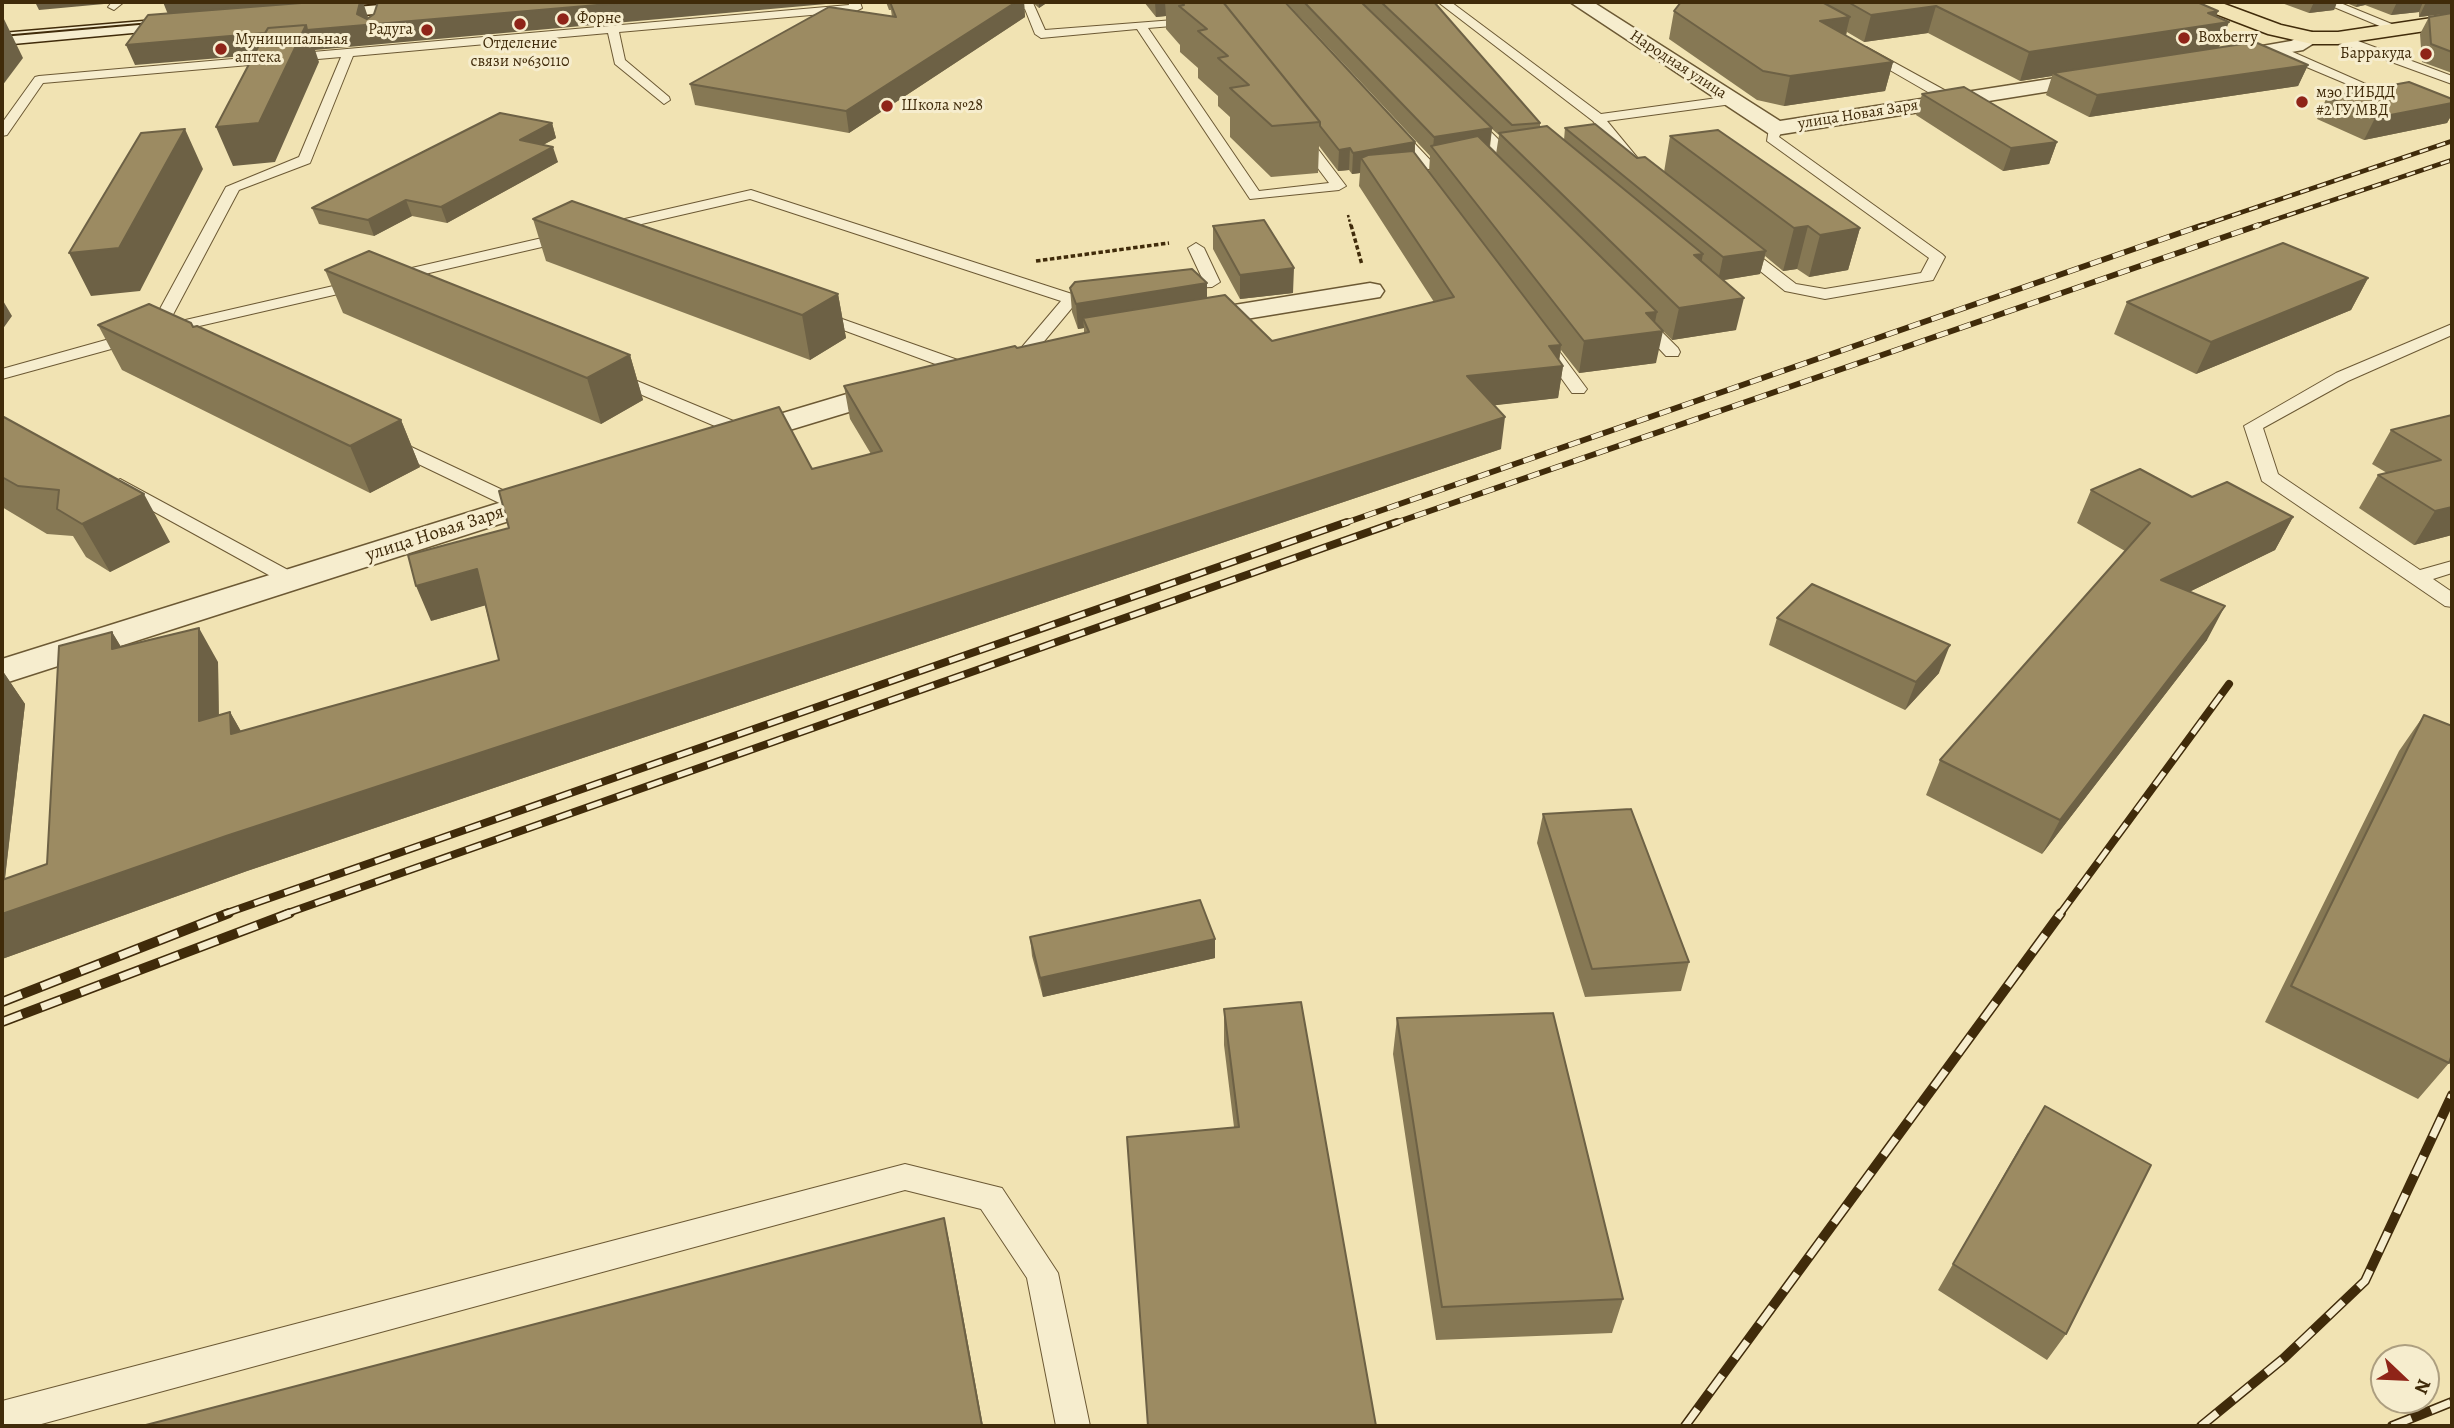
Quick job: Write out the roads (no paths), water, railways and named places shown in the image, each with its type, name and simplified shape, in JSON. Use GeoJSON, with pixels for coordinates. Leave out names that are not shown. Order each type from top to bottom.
{"type":"FeatureCollection","features":[{"type":"Feature","properties":{"kind":"highway"},"geometry":{"type":"LineString","coordinates":[[2202,2],[2275,30],[2312,38],[2338,38],[2452,21]]}},
{"type":"Feature","properties":{"kind":"street"},"geometry":{"type":"LineString","coordinates":[[336,2],[296,10],[379,10],[447,2]]}},
{"type":"Feature","properties":{"kind":"street","name":"Народная улица"},"geometry":{"type":"LineString","coordinates":[[1580,2],[1776,128]]}},
{"type":"Feature","properties":{"kind":"street"},"geometry":{"type":"LineString","coordinates":[[2,30],[214,17],[2,39]]}},
{"type":"Feature","properties":{"kind":"street"},"geometry":{"type":"LineString","coordinates":[[2208,60],[2297,46],[2312,38]]}},
{"type":"Feature","properties":{"kind":"street","name":"улица Новая Заря"},"geometry":{"type":"LineString","coordinates":[[1776,128],[2127,73]]}},
{"type":"Feature","properties":{"kind":"street"},"geometry":{"type":"LineString","coordinates":[[1166,324],[1370,290]]}},
{"type":"Feature","properties":{"kind":"street"},"geometry":{"type":"LineString","coordinates":[[698,450],[996,357],[1070,340]]}},
{"type":"Feature","properties":{"kind":"street","name":"улица Новая Заря"},"geometry":{"type":"LineString","coordinates":[[2,671],[584,486]]}},
{"type":"Feature","properties":{"kind":"lane"},"geometry":{"type":"LineString","coordinates":[[1444,2],[1598,118],[1649,176]]}},
{"type":"Feature","properties":{"kind":"lane"},"geometry":{"type":"LineString","coordinates":[[2329,2],[2398,29]]}},
{"type":"Feature","properties":{"kind":"lane"},"geometry":{"type":"LineString","coordinates":[[987,8],[1029,5],[1041,34],[1210,18],[1204,10]]}},
{"type":"Feature","properties":{"kind":"lane"},"geometry":{"type":"LineString","coordinates":[[2,132],[39,80],[858,7]]}},
{"type":"Feature","properties":{"kind":"lane"},"geometry":{"type":"LineString","coordinates":[[1140,25],[1255,195],[1345,183],[1290,123]]}},
{"type":"Feature","properties":{"kind":"lane"},"geometry":{"type":"LineString","coordinates":[[613,30],[619,61],[664,100]]}},
{"type":"Feature","properties":{"kind":"lane"},"geometry":{"type":"LineString","coordinates":[[2338,38],[2452,80]]}},
{"type":"Feature","properties":{"kind":"lane"},"geometry":{"type":"LineString","coordinates":[[1860,47],[1952,100]]}},
{"type":"Feature","properties":{"kind":"lane"},"geometry":{"type":"LineString","coordinates":[[2275,49],[2371,89]]}},
{"type":"Feature","properties":{"kind":"lane"},"geometry":{"type":"LineString","coordinates":[[156,331],[233,187],[305,160],[348,54]]}},
{"type":"Feature","properties":{"kind":"lane"},"geometry":{"type":"LineString","coordinates":[[1598,118],[1732,100]]}},
{"type":"Feature","properties":{"kind":"lane"},"geometry":{"type":"LineString","coordinates":[[1457,106],[1499,155],[1536,149]]}},
{"type":"Feature","properties":{"kind":"lane"},"geometry":{"type":"LineString","coordinates":[[1390,125],[1434,165],[1416,172],[1424,183]]}},
{"type":"Feature","properties":{"kind":"lane"},"geometry":{"type":"LineString","coordinates":[[1726,236],[1791,288],[1825,294],[1927,277],[1937,257],[1772,138],[1776,128]]}},
{"type":"Feature","properties":{"kind":"lane"},"geometry":{"type":"LineString","coordinates":[[2,374],[156,331],[751,194],[1071,299],[1097,296]]}},
{"type":"Feature","properties":{"kind":"lane"},"geometry":{"type":"LineString","coordinates":[[586,232],[612,241]]}},
{"type":"Feature","properties":{"kind":"lane"},"geometry":{"type":"LineString","coordinates":[[1161,288],[1212,282],[1196,248]]}},
{"type":"Feature","properties":{"kind":"lane"},"geometry":{"type":"LineString","coordinates":[[383,279],[408,290]]}},
{"type":"Feature","properties":{"kind":"lane"},"geometry":{"type":"LineString","coordinates":[[794,307],[996,357],[1071,299]]}},
{"type":"Feature","properties":{"kind":"lane"},"geometry":{"type":"LineString","coordinates":[[1624,304],[1672,352]]}},
{"type":"Feature","properties":{"kind":"lane"},"geometry":{"type":"LineString","coordinates":[[2452,329],[2342,377],[2253,426],[2269,477],[2452,601]]}},
{"type":"Feature","properties":{"kind":"lane"},"geometry":{"type":"LineString","coordinates":[[156,331],[181,343]]}},
{"type":"Feature","properties":{"kind":"lane"},"geometry":{"type":"LineString","coordinates":[[1538,335],[1578,389]]}},
{"type":"Feature","properties":{"kind":"lane"},"geometry":{"type":"LineString","coordinates":[[597,370],[749,434]]}},
{"type":"Feature","properties":{"kind":"lane"},"geometry":{"type":"LineString","coordinates":[[370,434],[521,506]]}},
{"type":"Feature","properties":{"kind":"lane"},"geometry":{"type":"LineString","coordinates":[[98,474],[292,580]]}},
{"type":"Feature","properties":{"kind":"lane"},"geometry":{"type":"LineString","coordinates":[[2416,577],[2452,567]]}},
{"type":"Feature","properties":{"kind":"lane"},"geometry":{"type":"LineString","coordinates":[[2,1418],[905,1177],[991,1198],[1042,1273],[1073,1426]]}},
{"type":"Feature","properties":{"kind":"tram line"},"geometry":{"type":"LineString","coordinates":[[344,7],[404,2]]}},
{"type":"Feature","properties":{"kind":"tram line"},"geometry":{"type":"LineString","coordinates":[[2,36],[162,22]]}},
{"type":"Feature","properties":{"kind":"railway"},"geometry":{"type":"LineString","coordinates":[[2198,227],[2452,141]]}},
{"type":"Feature","properties":{"kind":"railway"},"geometry":{"type":"LineString","coordinates":[[2253,227],[2452,160]]}},
{"type":"Feature","properties":{"kind":"railway"},"geometry":{"type":"LineString","coordinates":[[1342,524],[2203,225]]}},
{"type":"Feature","properties":{"kind":"railway"},"geometry":{"type":"LineString","coordinates":[[1392,524],[2259,225]]}},
{"type":"Feature","properties":{"kind":"railway"},"geometry":{"type":"LineString","coordinates":[[224,914],[1347,522]]}},
{"type":"Feature","properties":{"kind":"railway"},"geometry":{"type":"LineString","coordinates":[[285,914],[1397,522]]}},
{"type":"Feature","properties":{"kind":"railway"},"geometry":{"type":"LineString","coordinates":[[2060,914],[2229,684]]}},
{"type":"Feature","properties":{"kind":"railway"},"geometry":{"type":"LineString","coordinates":[[2,1002],[229,913]]}},
{"type":"Feature","properties":{"kind":"railway"},"geometry":{"type":"LineString","coordinates":[[2,1022],[290,913]]}},
{"type":"Feature","properties":{"kind":"railway"},"geometry":{"type":"LineString","coordinates":[[1685,1426],[2061,913]]}},
{"type":"Feature","properties":{"kind":"railway"},"geometry":{"type":"LineString","coordinates":[[2201,1426],[2284,1358],[2365,1281],[2452,1095]]}},
{"type":"Feature","properties":{"kind":"railway"},"geometry":{"type":"LineString","coordinates":[[2392,1426],[2452,1402]]}},
{"type":"Feature","properties":{"kind":"place","name":"Форне"},"geometry":{"type":"Point","coordinates":[563,19]}},
{"type":"Feature","properties":{"kind":"place","name":"Отделение связи №630110"},"geometry":{"type":"Point","coordinates":[520,24]}},
{"type":"Feature","properties":{"kind":"place","name":"Радуга"},"geometry":{"type":"Point","coordinates":[427,30]}},
{"type":"Feature","properties":{"kind":"place","name":"Boxberry"},"geometry":{"type":"Point","coordinates":[2184,38]}},
{"type":"Feature","properties":{"kind":"place","name":"Муниципальная аптека"},"geometry":{"type":"Point","coordinates":[221,49]}},
{"type":"Feature","properties":{"kind":"place","name":"Барракуда"},"geometry":{"type":"Point","coordinates":[2426,54]}},
{"type":"Feature","properties":{"kind":"place","name":"мэо ГИБДД #2 ГУ МВД"},"geometry":{"type":"Point","coordinates":[2302,102]}},
{"type":"Feature","properties":{"kind":"place","name":"Школа №28"},"geometry":{"type":"Point","coordinates":[887,106]}}]}
